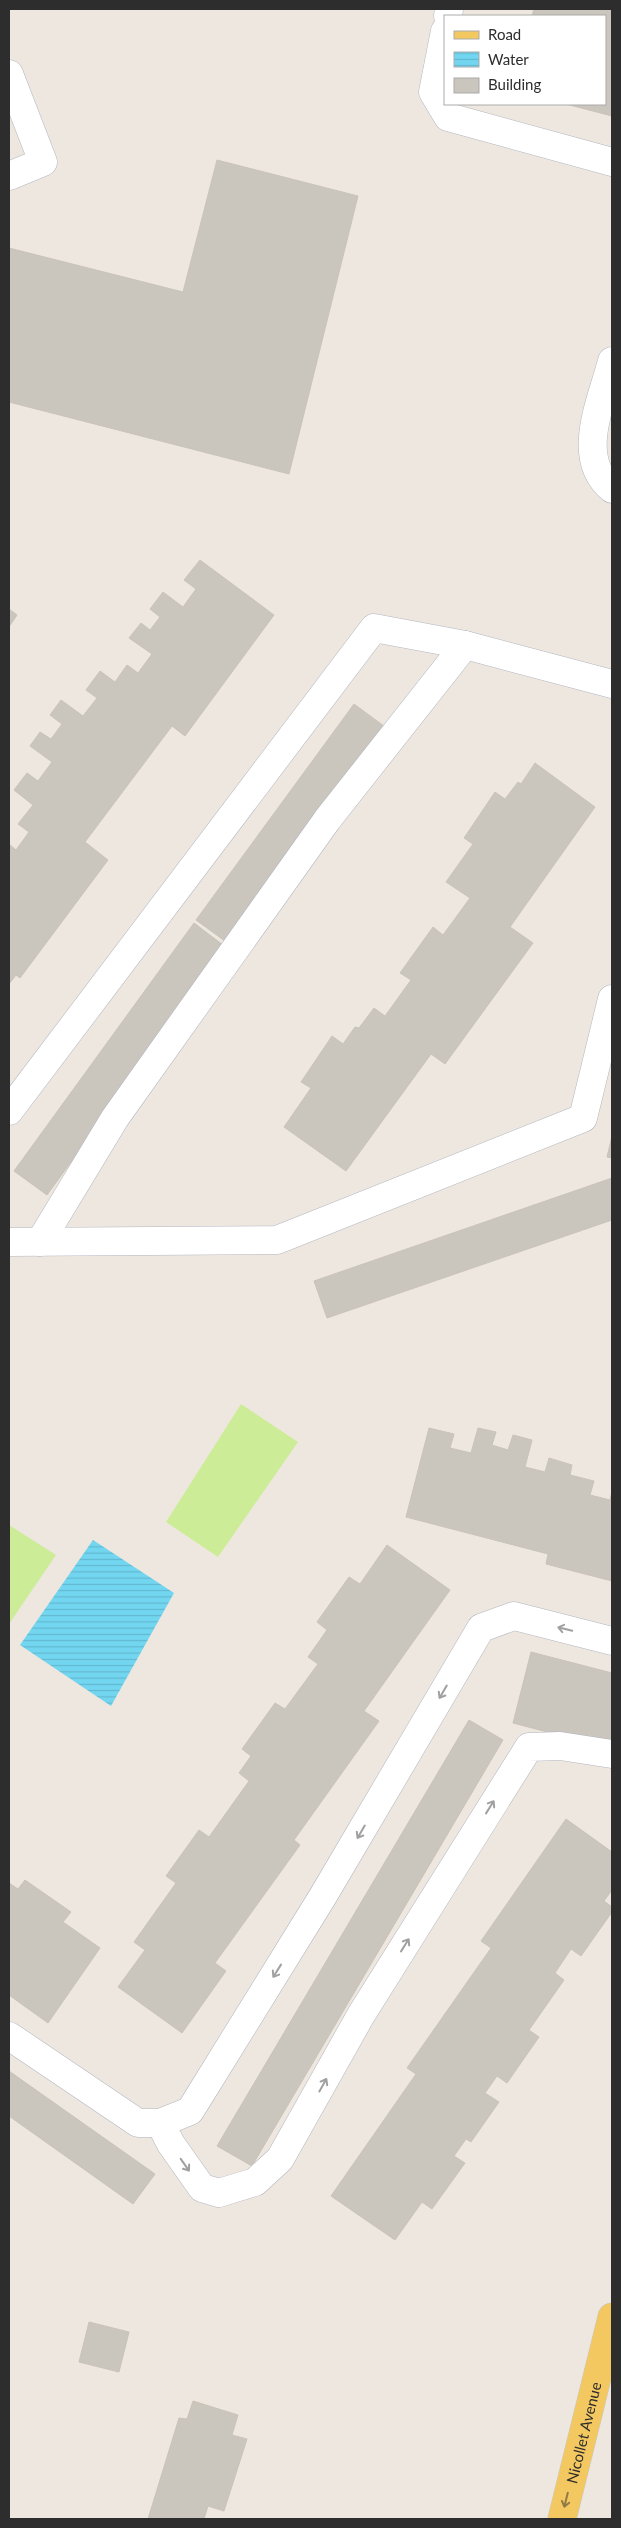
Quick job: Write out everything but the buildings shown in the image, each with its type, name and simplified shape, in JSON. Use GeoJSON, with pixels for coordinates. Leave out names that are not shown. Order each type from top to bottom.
{"type":"FeatureCollection","features":[{"type":"Feature","properties":{"kind":"main road","name":"Nicollet Avenue"},"geometry":{"type":"LineString","coordinates":[[562,2519],[608,2348],[612,2317]]}},
{"type":"Feature","properties":{"kind":"lane"},"geometry":{"type":"LineString","coordinates":[[444,36],[433,92],[448,118],[612,162]]}},
{"type":"Feature","properties":{"kind":"lane"},"geometry":{"type":"LineString","coordinates":[[9,74],[43,162],[9,176]]}},
{"type":"Feature","properties":{"kind":"lane"},"geometry":{"type":"LineString","coordinates":[[612,362],[594,428],[591,450],[597,469],[612,489]]}},
{"type":"Feature","properties":{"kind":"lane"},"geometry":{"type":"LineString","coordinates":[[9,1111],[374,628],[465,646],[612,684]]}},
{"type":"Feature","properties":{"kind":"lane"},"geometry":{"type":"LineString","coordinates":[[40,1242],[115,1118],[328,820],[465,646]]}},
{"type":"Feature","properties":{"kind":"lane"},"geometry":{"type":"LineString","coordinates":[[9,1242],[277,1240],[582,1118],[612,999]]}},
{"type":"Feature","properties":{"kind":"lane"},"geometry":{"type":"LineString","coordinates":[[9,2036],[138,2123],[160,2123],[190,2111],[323,1896],[481,1628],[514,1616],[612,1642]]}},
{"type":"Feature","properties":{"kind":"lane"},"geometry":{"type":"LineString","coordinates":[[160,2123],[171,2144],[202,2188],[219,2193],[256,2182],[280,2159],[362,2015],[528,1747],[560,1746],[612,1754]]}},
{"type":"Feature","properties":{"kind":"green space"},"geometry":{"type":"Polygon","coordinates":[[[241,1404],[298,1442],[218,1557],[166,1522],[241,1404]]]}},
{"type":"Feature","properties":{"kind":"green space"},"geometry":{"type":"Polygon","coordinates":[[[9,1525],[56,1555],[9,1624],[9,1525]]]}},
{"type":"Feature","properties":{"kind":"water"},"geometry":{"type":"Polygon","coordinates":[[[93,1540],[174,1593],[111,1706],[20,1645],[93,1540]]]}}]}
